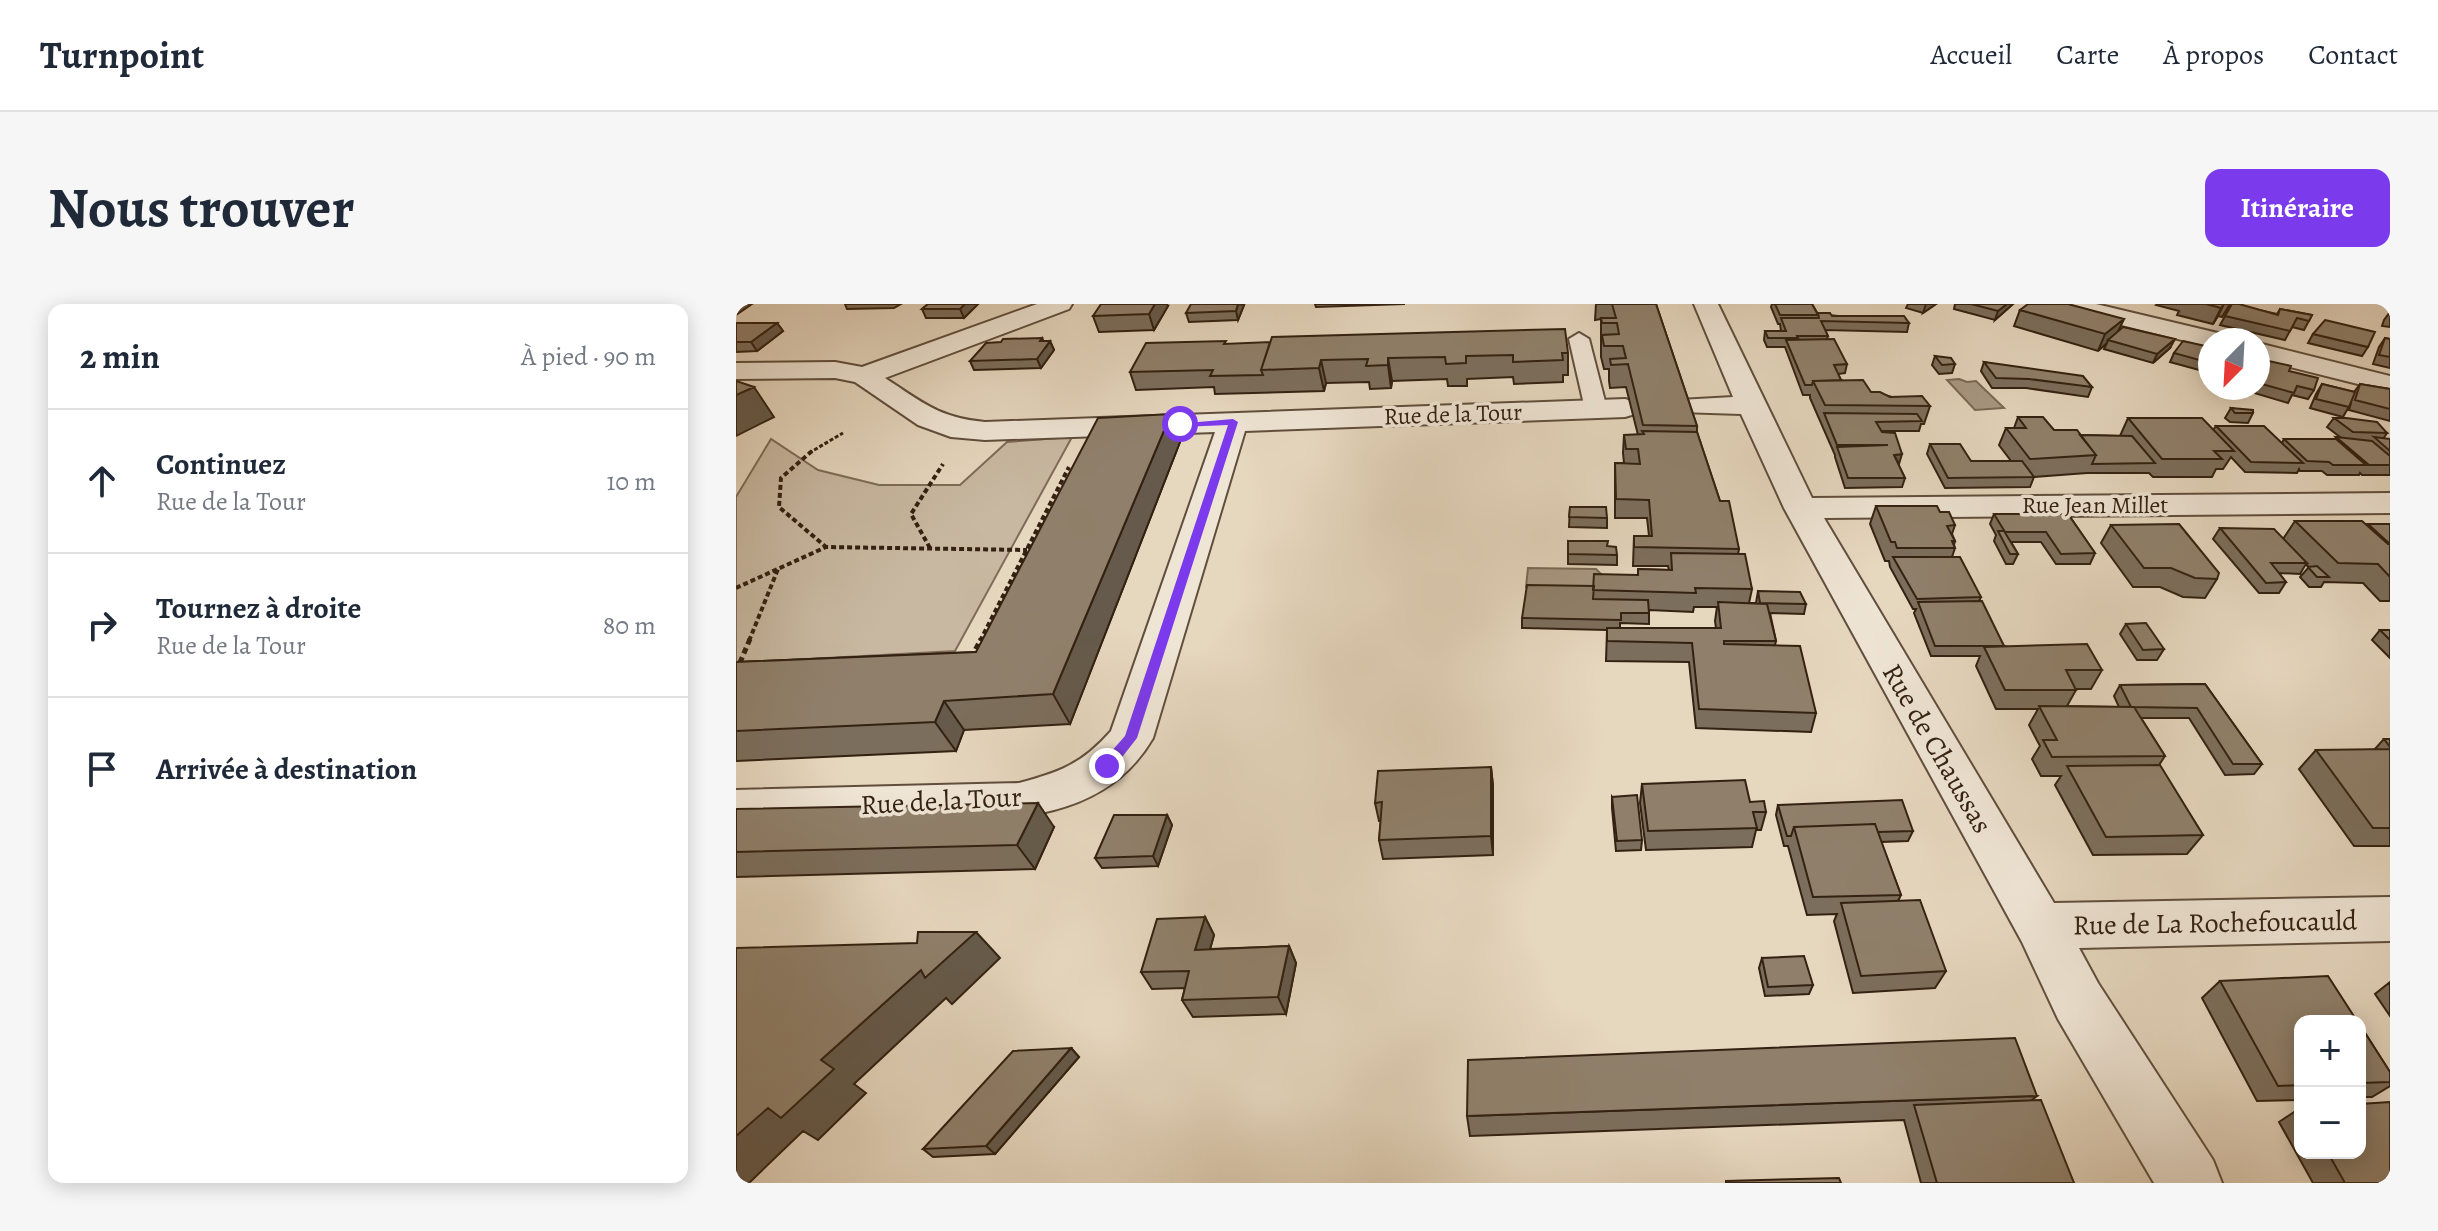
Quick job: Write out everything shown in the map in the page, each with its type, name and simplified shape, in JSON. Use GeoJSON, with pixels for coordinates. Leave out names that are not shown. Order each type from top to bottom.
{"type":"FeatureCollection","features":[{"type":"Feature","properties":{"kind":"street"},"geometry":{"type":"LineString","coordinates":[[864,376],[1060,304]]}},
{"type":"Feature","properties":{"kind":"street","name":"Rue de Chaussas"},"geometry":{"type":"LineString","coordinates":[[1706,304],[1801,508],[2040,926],[2078,1001],[2190,1183]]}},
{"type":"Feature","properties":{"kind":"street"},"geometry":{"type":"LineString","coordinates":[[2066,304],[2198,336]]}},
{"type":"Feature","properties":{"kind":"street"},"geometry":{"type":"LineString","coordinates":[[2270,354],[2390,384]]}},
{"type":"Feature","properties":{"kind":"street","name":"Rue de la Tour"},"geometry":{"type":"LineString","coordinates":[[736,371],[835,370],[864,376],[928,419],[951,428],[985,431],[1625,408]]}},
{"type":"Feature","properties":{"kind":"street"},"geometry":{"type":"LineString","coordinates":[[1689,406],[1752,405]]}},
{"type":"Feature","properties":{"kind":"street","name":"Rue de la Tour"},"geometry":{"type":"LineString","coordinates":[[736,808],[1019,801],[1073,786],[1107,766],[1131,738],[1233,422]]}},
{"type":"Feature","properties":{"kind":"street","name":"Rue Jean Millet"},"geometry":{"type":"LineString","coordinates":[[1801,508],[2390,503]]}},
{"type":"Feature","properties":{"kind":"street","name":"Rue de La Rochefoucauld"},"geometry":{"type":"LineString","coordinates":[[2040,926],[2390,919]]}},
{"type":"Feature","properties":{"kind":"lane"},"geometry":{"type":"LineString","coordinates":[[1579,339],[1596,409]]}},
{"type":"Feature","properties":{"kind":"path"},"geometry":{"type":"LineString","coordinates":[[967,665],[1089,427]]}},
{"type":"Feature","properties":{"kind":"path"},"geometry":{"type":"LineString","coordinates":[[826,547],[779,507],[781,478],[810,452],[843,433]]}},
{"type":"Feature","properties":{"kind":"path"},"geometry":{"type":"LineString","coordinates":[[931,549],[911,514],[943,464]]}},
{"type":"Feature","properties":{"kind":"path"},"geometry":{"type":"LineString","coordinates":[[736,588],[826,547],[1027,550]]}},
{"type":"Feature","properties":{"kind":"path"},"geometry":{"type":"LineString","coordinates":[[751,673],[736,673],[778,569]]}},
{"type":"Feature","properties":{"kind":"shaded area"},"geometry":{"type":"Polygon","coordinates":[[[1947,380],[1976,381],[2004,408],[1975,410],[1947,380]]]}},
{"type":"Feature","properties":{"kind":"shaded area"},"geometry":{"type":"Polygon","coordinates":[[[1072,437],[955,651],[736,663],[736,497],[771,439],[818,470],[879,485],[960,485],[1007,442],[1072,437]]]}},
{"type":"Feature","properties":{"kind":"shaded area"},"geometry":{"type":"Polygon","coordinates":[[[1528,568],[1596,569],[1601,574],[1596,588],[1526,587],[1528,568]]]}},
{"type":"Feature","properties":{"kind":"building"},"geometry":{"type":"Polygon","coordinates":[[[928,304],[965,304],[960,309],[922,309],[928,304]]]}},
{"type":"Feature","properties":{"kind":"building"},"geometry":{"type":"Polygon","coordinates":[[[1101,304],[1155,304],[1149,314],[1093,316],[1101,304]]]}},
{"type":"Feature","properties":{"kind":"building"},"geometry":{"type":"Polygon","coordinates":[[[1191,304],[1238,304],[1236,311],[1186,313],[1191,304]]]}},
{"type":"Feature","properties":{"kind":"building"},"geometry":{"type":"Polygon","coordinates":[[[1612,304],[1656,304],[1697,426],[1643,425],[1628,364],[1611,365],[1610,359],[1626,358],[1623,346],[1604,346],[1602,335],[1619,334],[1617,323],[1602,323],[1601,318],[1616,318],[1612,304]]]}},
{"type":"Feature","properties":{"kind":"building"},"geometry":{"type":"Polygon","coordinates":[[[1775,304],[1812,304],[1818,315],[1780,315],[1775,304]]]}},
{"type":"Feature","properties":{"kind":"building"},"geometry":{"type":"Polygon","coordinates":[[[1971,304],[2007,304],[1998,311],[1971,304]]]}},
{"type":"Feature","properties":{"kind":"building"},"geometry":{"type":"Polygon","coordinates":[[[2028,304],[2068,304],[2124,319],[2105,334],[2020,310],[2028,304]]]}},
{"type":"Feature","properties":{"kind":"building"},"geometry":{"type":"Polygon","coordinates":[[[2232,304],[2278,315],[2280,309],[2312,315],[2309,321],[2297,318],[2290,331],[2225,316],[2232,304]]]}},
{"type":"Feature","properties":{"kind":"building"},"geometry":{"type":"Polygon","coordinates":[[[1818,313],[1830,313],[1832,316],[1904,316],[1909,323],[1821,321],[1828,336],[1798,338],[1768,338],[1765,331],[1786,331],[1781,318],[1819,318],[1818,313]]]}},
{"type":"Feature","properties":{"kind":"building"},"geometry":{"type":"Polygon","coordinates":[[[2325,320],[2375,332],[2368,347],[2313,334],[2325,320]]]}},
{"type":"Feature","properties":{"kind":"building"},"geometry":{"type":"Polygon","coordinates":[[[736,323],[777,323],[751,342],[736,342],[736,323]]]}},
{"type":"Feature","properties":{"kind":"building"},"geometry":{"type":"Polygon","coordinates":[[[2123,327],[2175,339],[2157,354],[2108,340],[2123,327]]]}},
{"type":"Feature","properties":{"kind":"building"},"geometry":{"type":"Polygon","coordinates":[[[1565,329],[1568,353],[1562,353],[1563,360],[1513,362],[1513,355],[1466,356],[1466,363],[1446,364],[1445,357],[1388,358],[1388,365],[1366,366],[1368,359],[1321,360],[1319,368],[1261,370],[1272,337],[1565,329]]]}},
{"type":"Feature","properties":{"kind":"building"},"geometry":{"type":"Polygon","coordinates":[[[1042,338],[1040,341],[1050,341],[1037,359],[970,361],[986,343],[1001,342],[1003,339],[1042,338]]]}},
{"type":"Feature","properties":{"kind":"building"},"geometry":{"type":"Polygon","coordinates":[[[2385,338],[2390,339],[2390,357],[2379,355],[2385,338]]]}},
{"type":"Feature","properties":{"kind":"building"},"geometry":{"type":"Polygon","coordinates":[[[1834,339],[1847,364],[1834,365],[1841,380],[1813,381],[1812,385],[1805,385],[1786,340],[1834,339]]]}},
{"type":"Feature","properties":{"kind":"building"},"geometry":{"type":"Polygon","coordinates":[[[1226,341],[1224,344],[1270,342],[1261,370],[1263,375],[1210,376],[1213,370],[1130,372],[1146,343],[1226,341]]]}},
{"type":"Feature","properties":{"kind":"building"},"geometry":{"type":"Polygon","coordinates":[[[2183,341],[2198,344],[2198,360],[2174,353],[2183,341]]]}},
{"type":"Feature","properties":{"kind":"building"},"geometry":{"type":"Polygon","coordinates":[[[1935,356],[1951,358],[1955,364],[1942,365],[1935,356]]]}},
{"type":"Feature","properties":{"kind":"building"},"geometry":{"type":"Polygon","coordinates":[[[2270,361],[2291,366],[2289,371],[2318,378],[2314,390],[2297,386],[2294,393],[2270,386],[2270,361]]]}},
{"type":"Feature","properties":{"kind":"building"},"geometry":{"type":"Polygon","coordinates":[[[1984,362],[2083,376],[2092,387],[1996,378],[1984,362]]]}},
{"type":"Feature","properties":{"kind":"building"},"geometry":{"type":"Polygon","coordinates":[[[1863,380],[1871,392],[1890,397],[1922,396],[1930,406],[1825,405],[1813,381],[1863,380]]]}},
{"type":"Feature","properties":{"kind":"building"},"geometry":{"type":"Polygon","coordinates":[[[736,381],[754,387],[736,395],[736,381]]]}},
{"type":"Feature","properties":{"kind":"building"},"geometry":{"type":"Polygon","coordinates":[[[2322,384],[2355,392],[2349,407],[2316,399],[2322,384]]]}},
{"type":"Feature","properties":{"kind":"building"},"geometry":{"type":"Polygon","coordinates":[[[2360,384],[2390,389],[2390,409],[2355,400],[2360,384]]]}},
{"type":"Feature","properties":{"kind":"building"},"geometry":{"type":"Polygon","coordinates":[[[2231,408],[2253,410],[2253,413],[2235,413],[2231,408]]]}},
{"type":"Feature","properties":{"kind":"building"},"geometry":{"type":"Polygon","coordinates":[[[1824,413],[1917,414],[1922,421],[1876,422],[1882,432],[1895,433],[1902,454],[1894,455],[1905,478],[1848,478],[1837,447],[1888,445],[1837,445],[1824,413]]]}},
{"type":"Feature","properties":{"kind":"building"},"geometry":{"type":"Polygon","coordinates":[[[1171,414],[1053,694],[944,701],[935,722],[736,731],[736,662],[976,652],[1098,418],[1171,414]]]}},
{"type":"Feature","properties":{"kind":"building"},"geometry":{"type":"Polygon","coordinates":[[[2018,417],[2043,417],[2054,430],[2077,430],[2096,455],[2030,459],[2006,428],[2026,428],[2018,417]]]}},
{"type":"Feature","properties":{"kind":"building"},"geometry":{"type":"Polygon","coordinates":[[[2128,418],[2202,418],[2234,451],[2214,451],[2222,459],[2162,459],[2128,418]]]}},
{"type":"Feature","properties":{"kind":"building"},"geometry":{"type":"Polygon","coordinates":[[[2334,418],[2377,422],[2387,433],[2353,432],[2334,418]]]}},
{"type":"Feature","properties":{"kind":"building"},"geometry":{"type":"Polygon","coordinates":[[[2216,426],[2264,426],[2303,463],[2251,462],[2216,426]]]}},
{"type":"Feature","properties":{"kind":"building"},"geometry":{"type":"Polygon","coordinates":[[[1642,431],[1697,432],[1720,501],[1729,501],[1739,549],[1634,547],[1634,536],[1652,536],[1649,500],[1616,499],[1615,463],[1640,464],[1638,449],[1626,449],[1624,435],[1644,434],[1642,431]]]}},
{"type":"Feature","properties":{"kind":"building"},"geometry":{"type":"Polygon","coordinates":[[[2080,435],[2132,436],[2155,463],[2092,464],[2096,455],[2080,435]]]}},
{"type":"Feature","properties":{"kind":"building"},"geometry":{"type":"Polygon","coordinates":[[[2336,437],[2372,441],[2390,456],[2390,465],[2369,465],[2336,437]]]}},
{"type":"Feature","properties":{"kind":"building"},"geometry":{"type":"Polygon","coordinates":[[[2374,437],[2390,439],[2390,451],[2374,437]]]}},
{"type":"Feature","properties":{"kind":"building"},"geometry":{"type":"Polygon","coordinates":[[[2284,439],[2336,439],[2366,465],[2307,461],[2284,439]]]}},
{"type":"Feature","properties":{"kind":"building"},"geometry":{"type":"Polygon","coordinates":[[[1930,444],[1960,444],[1971,461],[2022,461],[2034,477],[1948,478],[1930,444]]]}},
{"type":"Feature","properties":{"kind":"building"},"geometry":{"type":"Polygon","coordinates":[[[1876,506],[1937,506],[1940,512],[1949,512],[1955,525],[1947,526],[1955,548],[1897,548],[1895,542],[1891,542],[1876,506]]]}},
{"type":"Feature","properties":{"kind":"building"},"geometry":{"type":"Polygon","coordinates":[[[1570,507],[1606,507],[1607,518],[1569,517],[1570,507]]]}},
{"type":"Feature","properties":{"kind":"building"},"geometry":{"type":"Polygon","coordinates":[[[1994,514],[2068,514],[2095,553],[2061,554],[2046,532],[2005,532],[1994,514]]]}},
{"type":"Feature","properties":{"kind":"building"},"geometry":{"type":"Polygon","coordinates":[[[2295,521],[2362,521],[2390,544],[2390,577],[2378,564],[2338,563],[2295,521]]]}},
{"type":"Feature","properties":{"kind":"building"},"geometry":{"type":"Polygon","coordinates":[[[2179,524],[2219,573],[2217,579],[2195,578],[2171,568],[2144,568],[2111,525],[2179,524]]]}},
{"type":"Feature","properties":{"kind":"building"},"geometry":{"type":"Polygon","coordinates":[[[2368,524],[2390,524],[2390,544],[2368,524]]]}},
{"type":"Feature","properties":{"kind":"building"},"geometry":{"type":"Polygon","coordinates":[[[2220,528],[2274,529],[2307,563],[2271,563],[2286,582],[2266,583],[2220,528]]]}},
{"type":"Feature","properties":{"kind":"building"},"geometry":{"type":"Polygon","coordinates":[[[1998,531],[2004,531],[2018,554],[2010,554],[1998,531]]]}},
{"type":"Feature","properties":{"kind":"building"},"geometry":{"type":"Polygon","coordinates":[[[1568,541],[1608,541],[1607,546],[1616,547],[1617,555],[1568,554],[1568,541]]]}},
{"type":"Feature","properties":{"kind":"building"},"geometry":{"type":"Polygon","coordinates":[[[1671,553],[1745,554],[1752,589],[1695,588],[1696,593],[1593,590],[1594,574],[1638,575],[1638,569],[1672,570],[1671,553]]]}},
{"type":"Feature","properties":{"kind":"building"},"geometry":{"type":"Polygon","coordinates":[[[1893,557],[1960,557],[1981,597],[1917,599],[1893,557]]]}},
{"type":"Feature","properties":{"kind":"building"},"geometry":{"type":"Polygon","coordinates":[[[2317,566],[2329,577],[2317,577],[2308,567],[2317,566]]]}},
{"type":"Feature","properties":{"kind":"building"},"geometry":{"type":"Polygon","coordinates":[[[1527,585],[1594,586],[1593,599],[1648,600],[1649,613],[1621,613],[1621,620],[1522,618],[1527,585]]]}},
{"type":"Feature","properties":{"kind":"building"},"geometry":{"type":"Polygon","coordinates":[[[1758,591],[1800,592],[1806,604],[1760,603],[1758,591]]]}},
{"type":"Feature","properties":{"kind":"building"},"geometry":{"type":"Polygon","coordinates":[[[1982,601],[2004,646],[1935,646],[1918,602],[1982,601]]]}},
{"type":"Feature","properties":{"kind":"building"},"geometry":{"type":"Polygon","coordinates":[[[1718,602],[1767,604],[1776,641],[1724,641],[1724,644],[1800,646],[1816,713],[1699,709],[1692,643],[1607,641],[1607,628],[1721,628],[1718,602]]]}},
{"type":"Feature","properties":{"kind":"building"},"geometry":{"type":"Polygon","coordinates":[[[2146,623],[2164,649],[2143,650],[2126,624],[2146,623]]]}},
{"type":"Feature","properties":{"kind":"building"},"geometry":{"type":"Polygon","coordinates":[[[2380,630],[2390,630],[2390,640],[2380,630]]]}},
{"type":"Feature","properties":{"kind":"building"},"geometry":{"type":"Polygon","coordinates":[[[2087,644],[2102,670],[2066,670],[2076,690],[2005,690],[1984,647],[2087,644]]]}},
{"type":"Feature","properties":{"kind":"building"},"geometry":{"type":"Polygon","coordinates":[[[2205,684],[2262,764],[2233,764],[2197,708],[2131,707],[2120,685],[2205,684]]]}},
{"type":"Feature","properties":{"kind":"building"},"geometry":{"type":"Polygon","coordinates":[[[2039,706],[2134,707],[2165,756],[2052,757],[2043,740],[2057,740],[2039,706]]]}},
{"type":"Feature","properties":{"kind":"building"},"geometry":{"type":"Polygon","coordinates":[[[2390,749],[2390,828],[2373,828],[2316,750],[2390,749]]]}},
{"type":"Feature","properties":{"kind":"building"},"geometry":{"type":"Polygon","coordinates":[[[2160,765],[2203,835],[2106,837],[2067,766],[2160,765]]]}},
{"type":"Feature","properties":{"kind":"building"},"geometry":{"type":"Polygon","coordinates":[[[1491,767],[1491,836],[1379,840],[1382,802],[1375,803],[1378,771],[1491,767]]]}},
{"type":"Feature","properties":{"kind":"building"},"geometry":{"type":"Polygon","coordinates":[[[1745,780],[1750,802],[1764,801],[1766,812],[1753,812],[1757,828],[1648,831],[1642,784],[1745,780]]]}},
{"type":"Feature","properties":{"kind":"building"},"geometry":{"type":"Polygon","coordinates":[[[1637,795],[1642,840],[1617,841],[1612,797],[1637,795]]]}},
{"type":"Feature","properties":{"kind":"building"},"geometry":{"type":"Polygon","coordinates":[[[1902,800],[1913,831],[1878,832],[1875,824],[1794,827],[1791,836],[1787,836],[1778,805],[1902,800]]]}},
{"type":"Feature","properties":{"kind":"building"},"geometry":{"type":"Polygon","coordinates":[[[1038,803],[1017,845],[736,852],[736,809],[1038,803]]]}},
{"type":"Feature","properties":{"kind":"building"},"geometry":{"type":"Polygon","coordinates":[[[1114,815],[1167,815],[1153,856],[1095,858],[1114,815]]]}},
{"type":"Feature","properties":{"kind":"building"},"geometry":{"type":"Polygon","coordinates":[[[1875,824],[1901,895],[1813,897],[1794,827],[1875,824]]]}},
{"type":"Feature","properties":{"kind":"building"},"geometry":{"type":"Polygon","coordinates":[[[1920,900],[1946,971],[1861,976],[1841,903],[1920,900]]]}},
{"type":"Feature","properties":{"kind":"building"},"geometry":{"type":"Polygon","coordinates":[[[1205,917],[1195,950],[1289,946],[1278,997],[1182,1000],[1189,971],[1141,972],[1157,919],[1205,917]]]}},
{"type":"Feature","properties":{"kind":"building"},"geometry":{"type":"Polygon","coordinates":[[[918,932],[976,932],[925,978],[921,970],[821,1060],[834,1069],[781,1118],[768,1108],[736,1136],[736,948],[917,943],[918,932]]]}},
{"type":"Feature","properties":{"kind":"building"},"geometry":{"type":"Polygon","coordinates":[[[1804,956],[1813,985],[1768,987],[1762,958],[1804,956]]]}},
{"type":"Feature","properties":{"kind":"building"},"geometry":{"type":"Polygon","coordinates":[[[2328,976],[2353,1015],[2294,1015],[2294,1085],[2278,1086],[2220,981],[2328,976]]]}},
{"type":"Feature","properties":{"kind":"building"},"geometry":{"type":"Polygon","coordinates":[[[2366,1034],[2390,1072],[2390,1082],[2366,1083],[2366,1034]]]}},
{"type":"Feature","properties":{"kind":"building"},"geometry":{"type":"Polygon","coordinates":[[[2015,1038],[2037,1096],[1467,1116],[1468,1060],[2015,1038]]]}},
{"type":"Feature","properties":{"kind":"building"},"geometry":{"type":"Polygon","coordinates":[[[1071,1048],[986,1146],[923,1149],[1013,1051],[1071,1048]]]}},
{"type":"Feature","properties":{"kind":"building"},"geometry":{"type":"Polygon","coordinates":[[[2041,1100],[2074,1183],[1937,1183],[1914,1105],[2041,1100]]]}},
{"type":"Feature","properties":{"kind":"building"},"geometry":{"type":"Polygon","coordinates":[[[2390,1102],[2390,1183],[2345,1183],[2331,1159],[2366,1159],[2366,1104],[2390,1102]]]}},
{"type":"Feature","properties":{"kind":"building"},"geometry":{"type":"Polygon","coordinates":[[[1839,1178],[1841,1183],[1726,1183],[1726,1181],[1839,1178]]]}},
{"type":"Feature","properties":{"kind":"route"},"geometry":{"type":"LineString","coordinates":[[1107,766],[1131,738],[1233,422],[1180,424]]}}]}
